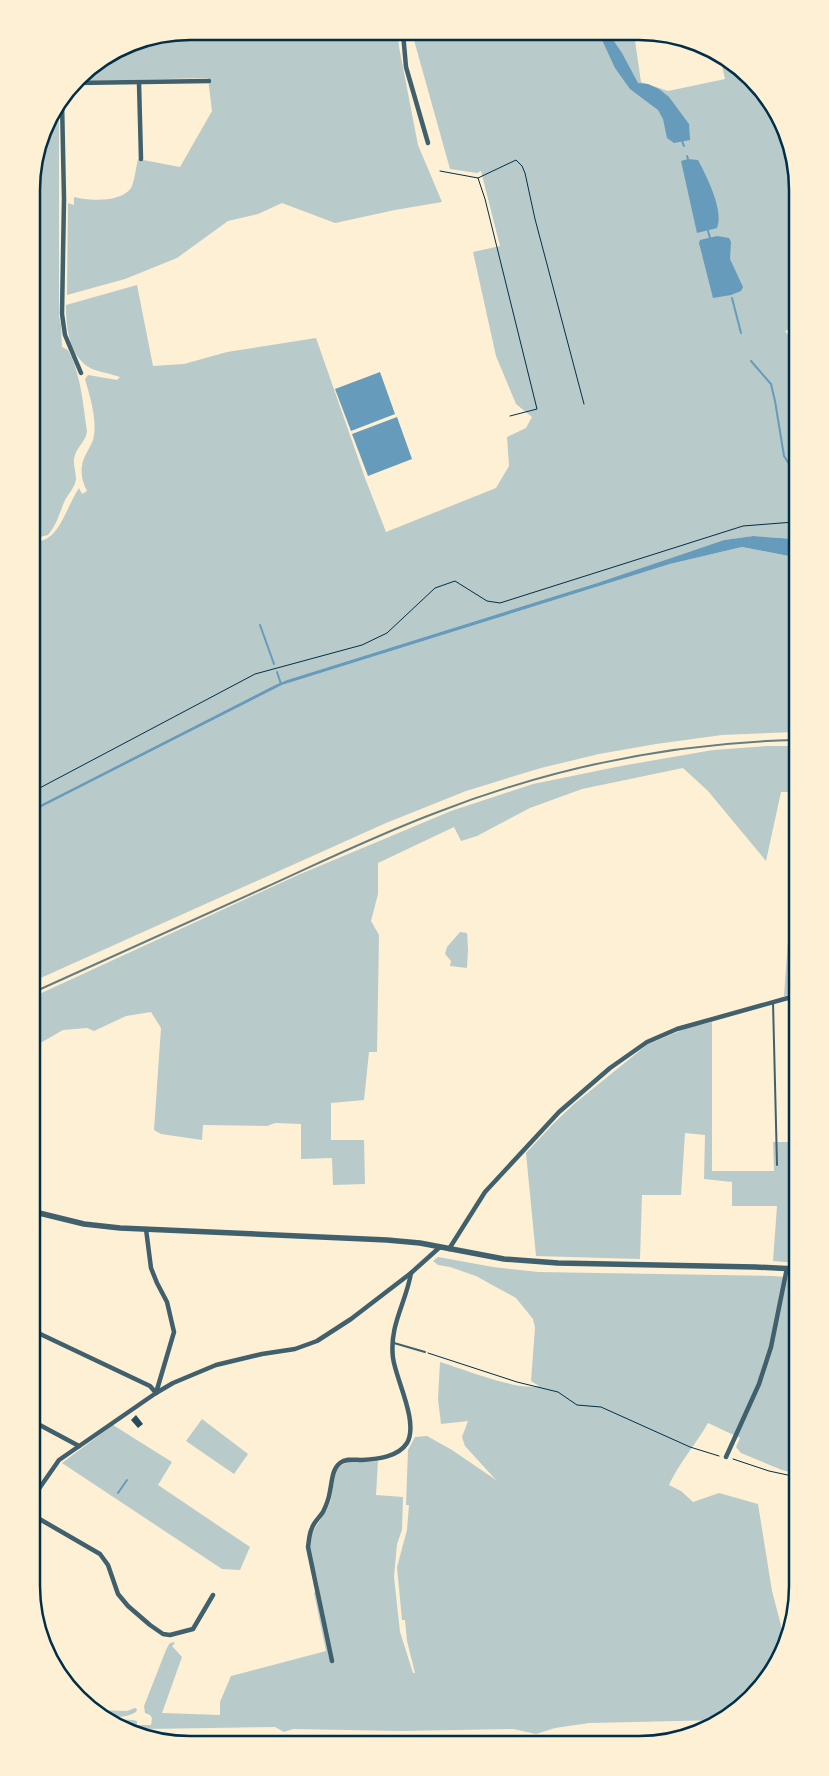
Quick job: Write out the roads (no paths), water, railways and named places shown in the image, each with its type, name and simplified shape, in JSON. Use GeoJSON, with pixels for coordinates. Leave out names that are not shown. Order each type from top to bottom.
{"type":"FeatureCollection","features":[{"type":"Feature","properties":{"kind":"street"},"geometry":{"type":"LineString","coordinates":[[404,40],[406,67],[428,143]]}},
{"type":"Feature","properties":{"kind":"street"},"geometry":{"type":"LineString","coordinates":[[85,83],[209,81]]}},
{"type":"Feature","properties":{"kind":"street"},"geometry":{"type":"LineString","coordinates":[[138,83],[141,160]]}},
{"type":"Feature","properties":{"kind":"street"},"geometry":{"type":"LineString","coordinates":[[62,112],[64,199],[62,314],[65,335],[81,373]]}},
{"type":"Feature","properties":{"kind":"street"},"geometry":{"type":"LineString","coordinates":[[449,1249],[485,1192],[560,1112],[610,1068],[647,1042],[662,1034],[690,1024],[789,998]]}},
{"type":"Feature","properties":{"kind":"street"},"geometry":{"type":"LineString","coordinates":[[40,1213],[84,1224],[146,1229],[395,1240],[504,1259],[558,1263],[789,1268]]}},
{"type":"Feature","properties":{"kind":"street"},"geometry":{"type":"LineString","coordinates":[[146,1229],[151,1268],[167,1302],[174,1332],[156,1393]]}},
{"type":"Feature","properties":{"kind":"street"},"geometry":{"type":"LineString","coordinates":[[40,1487],[59,1460],[156,1393],[173,1383],[216,1365],[262,1354],[295,1349],[317,1340],[345,1323],[411,1273],[440,1247]]}},
{"type":"Feature","properties":{"kind":"street"},"geometry":{"type":"LineString","coordinates":[[726,1458],[759,1384],[771,1347],[786,1268]]}},
{"type":"Feature","properties":{"kind":"street"},"geometry":{"type":"LineString","coordinates":[[332,1661],[308,1547],[309,1536],[311,1528],[328,1501],[335,1468],[339,1463],[345,1460],[376,1459],[391,1456],[402,1450],[410,1435],[407,1408],[393,1359],[392,1343],[397,1316],[411,1273]]}},
{"type":"Feature","properties":{"kind":"street"},"geometry":{"type":"LineString","coordinates":[[40,1334],[150,1386],[156,1393]]}},
{"type":"Feature","properties":{"kind":"street"},"geometry":{"type":"LineString","coordinates":[[40,1425],[79,1446]]}},
{"type":"Feature","properties":{"kind":"street"},"geometry":{"type":"LineString","coordinates":[[40,1519],[100,1554],[108,1566],[118,1594],[137,1615],[163,1634],[170,1635],[193,1628],[213,1595]]}},
{"type":"Feature","properties":{"kind":"lane"},"geometry":{"type":"LineString","coordinates":[[773,1002],[778,1165]]}},
{"type":"Feature","properties":{"kind":"lane"},"geometry":{"type":"LineString","coordinates":[[392,1343],[425,1352]]}},
{"type":"Feature","properties":{"kind":"water"},"geometry":{"type":"Polygon","coordinates":[[[602,40],[613,40],[638,83],[648,84],[659,89],[669,97],[689,124],[690,140],[674,143],[667,138],[663,119],[658,110],[630,89],[615,68],[602,40]]]}},
{"type":"Feature","properties":{"kind":"water"},"geometry":{"type":"Polygon","coordinates":[[[688,159],[698,160],[710,185],[718,213],[719,221],[717,228],[697,233],[681,161],[688,159]]]}},
{"type":"Feature","properties":{"kind":"water"},"geometry":{"type":"Polygon","coordinates":[[[717,236],[729,238],[731,242],[730,259],[743,287],[741,291],[731,295],[713,298],[699,243],[700,240],[717,236]]]}},
{"type":"Feature","properties":{"kind":"water"},"geometry":{"type":"Polygon","coordinates":[[[380,372],[395,414],[351,431],[335,389],[380,372]]]}},
{"type":"Feature","properties":{"kind":"water"},"geometry":{"type":"Polygon","coordinates":[[[397,417],[412,459],[368,476],[352,434],[397,417]]]}},
{"type":"Feature","properties":{"kind":"water"},"geometry":{"type":"Polygon","coordinates":[[[753,536],[789,539],[789,556],[742,547],[670,564],[282,685],[40,808],[40,805],[287,680],[597,583],[724,540],[753,536]]]}},
{"type":"Feature","properties":{"kind":"waterway"},"geometry":{"type":"LineString","coordinates":[[682,141],[684,146]]}},
{"type":"Feature","properties":{"kind":"waterway"},"geometry":{"type":"LineString","coordinates":[[708,231],[710,238]]}},
{"type":"Feature","properties":{"kind":"waterway"},"geometry":{"type":"LineString","coordinates":[[732,298],[741,333]]}},
{"type":"Feature","properties":{"kind":"waterway"},"geometry":{"type":"LineString","coordinates":[[751,361],[771,384],[784,456],[789,464]]}},
{"type":"Feature","properties":{"kind":"waterway"},"geometry":{"type":"LineString","coordinates":[[260,625],[274,664]]}},
{"type":"Feature","properties":{"kind":"waterway"},"geometry":{"type":"LineString","coordinates":[[277,672],[281,684]]}},
{"type":"Feature","properties":{"kind":"waterway"},"geometry":{"type":"LineString","coordinates":[[118,1493],[127,1480]]}},
{"type":"Feature","properties":{"kind":"railway"},"geometry":{"type":"LineString","coordinates":[[40,989],[372,839],[481,796],[568,771],[658,752],[703,746],[789,740]]}}]}
